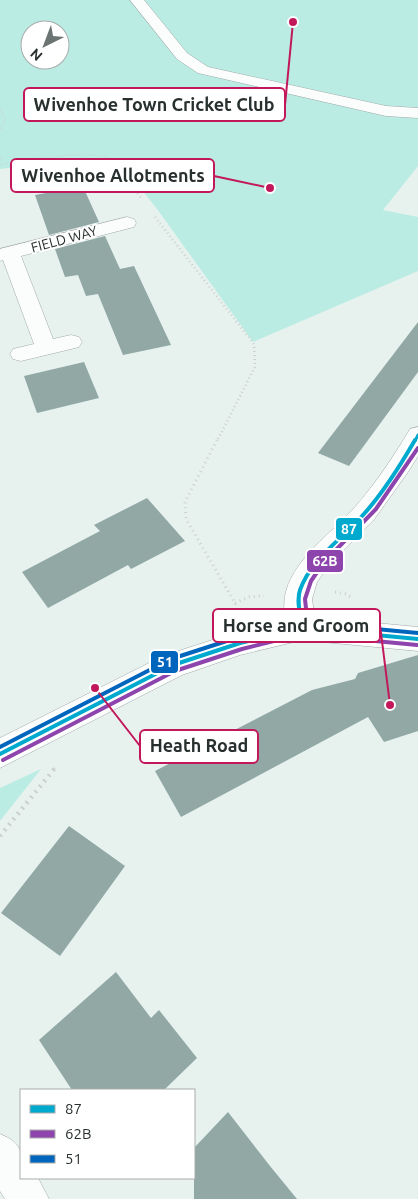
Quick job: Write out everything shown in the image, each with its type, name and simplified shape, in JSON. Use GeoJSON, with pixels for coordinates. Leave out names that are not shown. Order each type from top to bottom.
{"type":"FeatureCollection","features":[{"type":"Feature","properties":{"kind":"street"},"geometry":{"type":"LineString","coordinates":[[137,0],[182,56],[203,70],[386,111],[418,113]]}},
{"type":"Feature","properties":{"kind":"street","name":"FIELD WAY"},"geometry":{"type":"LineString","coordinates":[[5,254],[127,223]]}},
{"type":"Feature","properties":{"kind":"street"},"geometry":{"type":"LineString","coordinates":[[5,254],[46,348]]}},
{"type":"Feature","properties":{"kind":"street"},"geometry":{"type":"LineString","coordinates":[[20,354],[71,342]]}},
{"type":"Feature","properties":{"kind":"street"},"geometry":{"type":"LineString","coordinates":[[302,628],[299,592],[310,568],[363,515],[389,481],[418,435]]}},
{"type":"Feature","properties":{"kind":"street"},"geometry":{"type":"LineString","coordinates":[[0,754],[173,665],[240,643],[302,628],[418,639]]}},
{"type":"Feature","properties":{"kind":"street"},"geometry":{"type":"LineString","coordinates":[[0,1154],[28,1199]]}},
{"type":"Feature","properties":{"kind":"path"},"geometry":{"type":"LineString","coordinates":[[0,108],[5,120],[0,130]]}},
{"type":"Feature","properties":{"kind":"path"},"geometry":{"type":"LineString","coordinates":[[0,165],[54,157],[100,155],[112,159],[141,198]]}},
{"type":"Feature","properties":{"kind":"path"},"geometry":{"type":"LineString","coordinates":[[1,160],[4,164]]}},
{"type":"Feature","properties":{"kind":"path"},"geometry":{"type":"LineString","coordinates":[[152,214],[254,344],[255,367],[185,502],[186,520],[235,603],[240,643]]}},
{"type":"Feature","properties":{"kind":"green space"},"geometry":{"type":"Polygon","coordinates":[[[0,0],[418,0],[418,166],[383,210],[418,217],[418,271],[253,342],[157,209],[117,158],[0,169],[0,0]]]}},
{"type":"Feature","properties":{"kind":"green space"},"geometry":{"type":"Polygon","coordinates":[[[41,769],[0,821],[0,788],[41,769]]]}},
{"type":"Feature","properties":{"kind":"building"},"geometry":{"type":"Polygon","coordinates":[[[80,180],[99,222],[49,235],[35,195],[46,193],[43,186],[80,180]]]}},
{"type":"Feature","properties":{"kind":"building"},"geometry":{"type":"Polygon","coordinates":[[[105,236],[120,269],[134,266],[171,345],[123,355],[98,294],[86,296],[78,275],[65,277],[55,249],[105,236]]]}},
{"type":"Feature","properties":{"kind":"building"},"geometry":{"type":"Polygon","coordinates":[[[418,322],[418,372],[349,466],[318,453],[418,322]]]}},
{"type":"Feature","properties":{"kind":"building"},"geometry":{"type":"Polygon","coordinates":[[[84,362],[99,398],[37,413],[24,376],[84,362]]]}},
{"type":"Feature","properties":{"kind":"building"},"geometry":{"type":"Polygon","coordinates":[[[147,498],[185,541],[131,569],[128,565],[48,608],[22,572],[100,531],[94,525],[147,498]]]}},
{"type":"Feature","properties":{"kind":"building"},"geometry":{"type":"Polygon","coordinates":[[[418,655],[418,731],[384,742],[368,717],[181,817],[155,771],[312,690],[355,679],[358,673],[418,655]]]}},
{"type":"Feature","properties":{"kind":"building"},"geometry":{"type":"Polygon","coordinates":[[[69,826],[125,866],[60,956],[1,913],[69,826]]]}},
{"type":"Feature","properties":{"kind":"building"},"geometry":{"type":"Polygon","coordinates":[[[116,972],[151,1018],[159,1010],[197,1058],[165,1089],[71,1089],[39,1040],[116,972]]]}},
{"type":"Feature","properties":{"kind":"building"},"geometry":{"type":"Polygon","coordinates":[[[228,1112],[297,1199],[194,1199],[195,1147],[228,1112]]]}},
{"type":"Feature","properties":{"kind":"transit line","name":"87"},"geometry":{"type":"LineString","coordinates":[[302,628],[298,599],[305,579],[328,549],[372,505],[393,476],[418,435]]}},
{"type":"Feature","properties":{"kind":"transit line","name":"62B"},"geometry":{"type":"LineString","coordinates":[[308,627],[305,599],[311,581],[324,562],[376,509],[418,448]]}},
{"type":"Feature","properties":{"kind":"transit line","name":"51"},"geometry":{"type":"LineString","coordinates":[[0,747],[171,659],[239,637],[302,622],[418,633]]}},
{"type":"Feature","properties":{"kind":"transit line","name":"87"},"geometry":{"type":"LineString","coordinates":[[0,754],[173,665],[240,643],[302,628],[418,639]]}},
{"type":"Feature","properties":{"kind":"transit line","name":"62B"},"geometry":{"type":"LineString","coordinates":[[3,760],[175,671],[242,649],[302,634],[417,645]]}},
{"type":"Feature","properties":{"kind":"place","name":"Wivenhoe Town Cricket Club"},"geometry":{"type":"Point","coordinates":[293,22]}},
{"type":"Feature","properties":{"kind":"place","name":"Wivenhoe Allotments"},"geometry":{"type":"Point","coordinates":[270,188]}},
{"type":"Feature","properties":{"kind":"place","name":"Heath Road"},"geometry":{"type":"Point","coordinates":[95,688]}},
{"type":"Feature","properties":{"kind":"place","name":"Horse and Groom"},"geometry":{"type":"Point","coordinates":[390,705]}}]}
